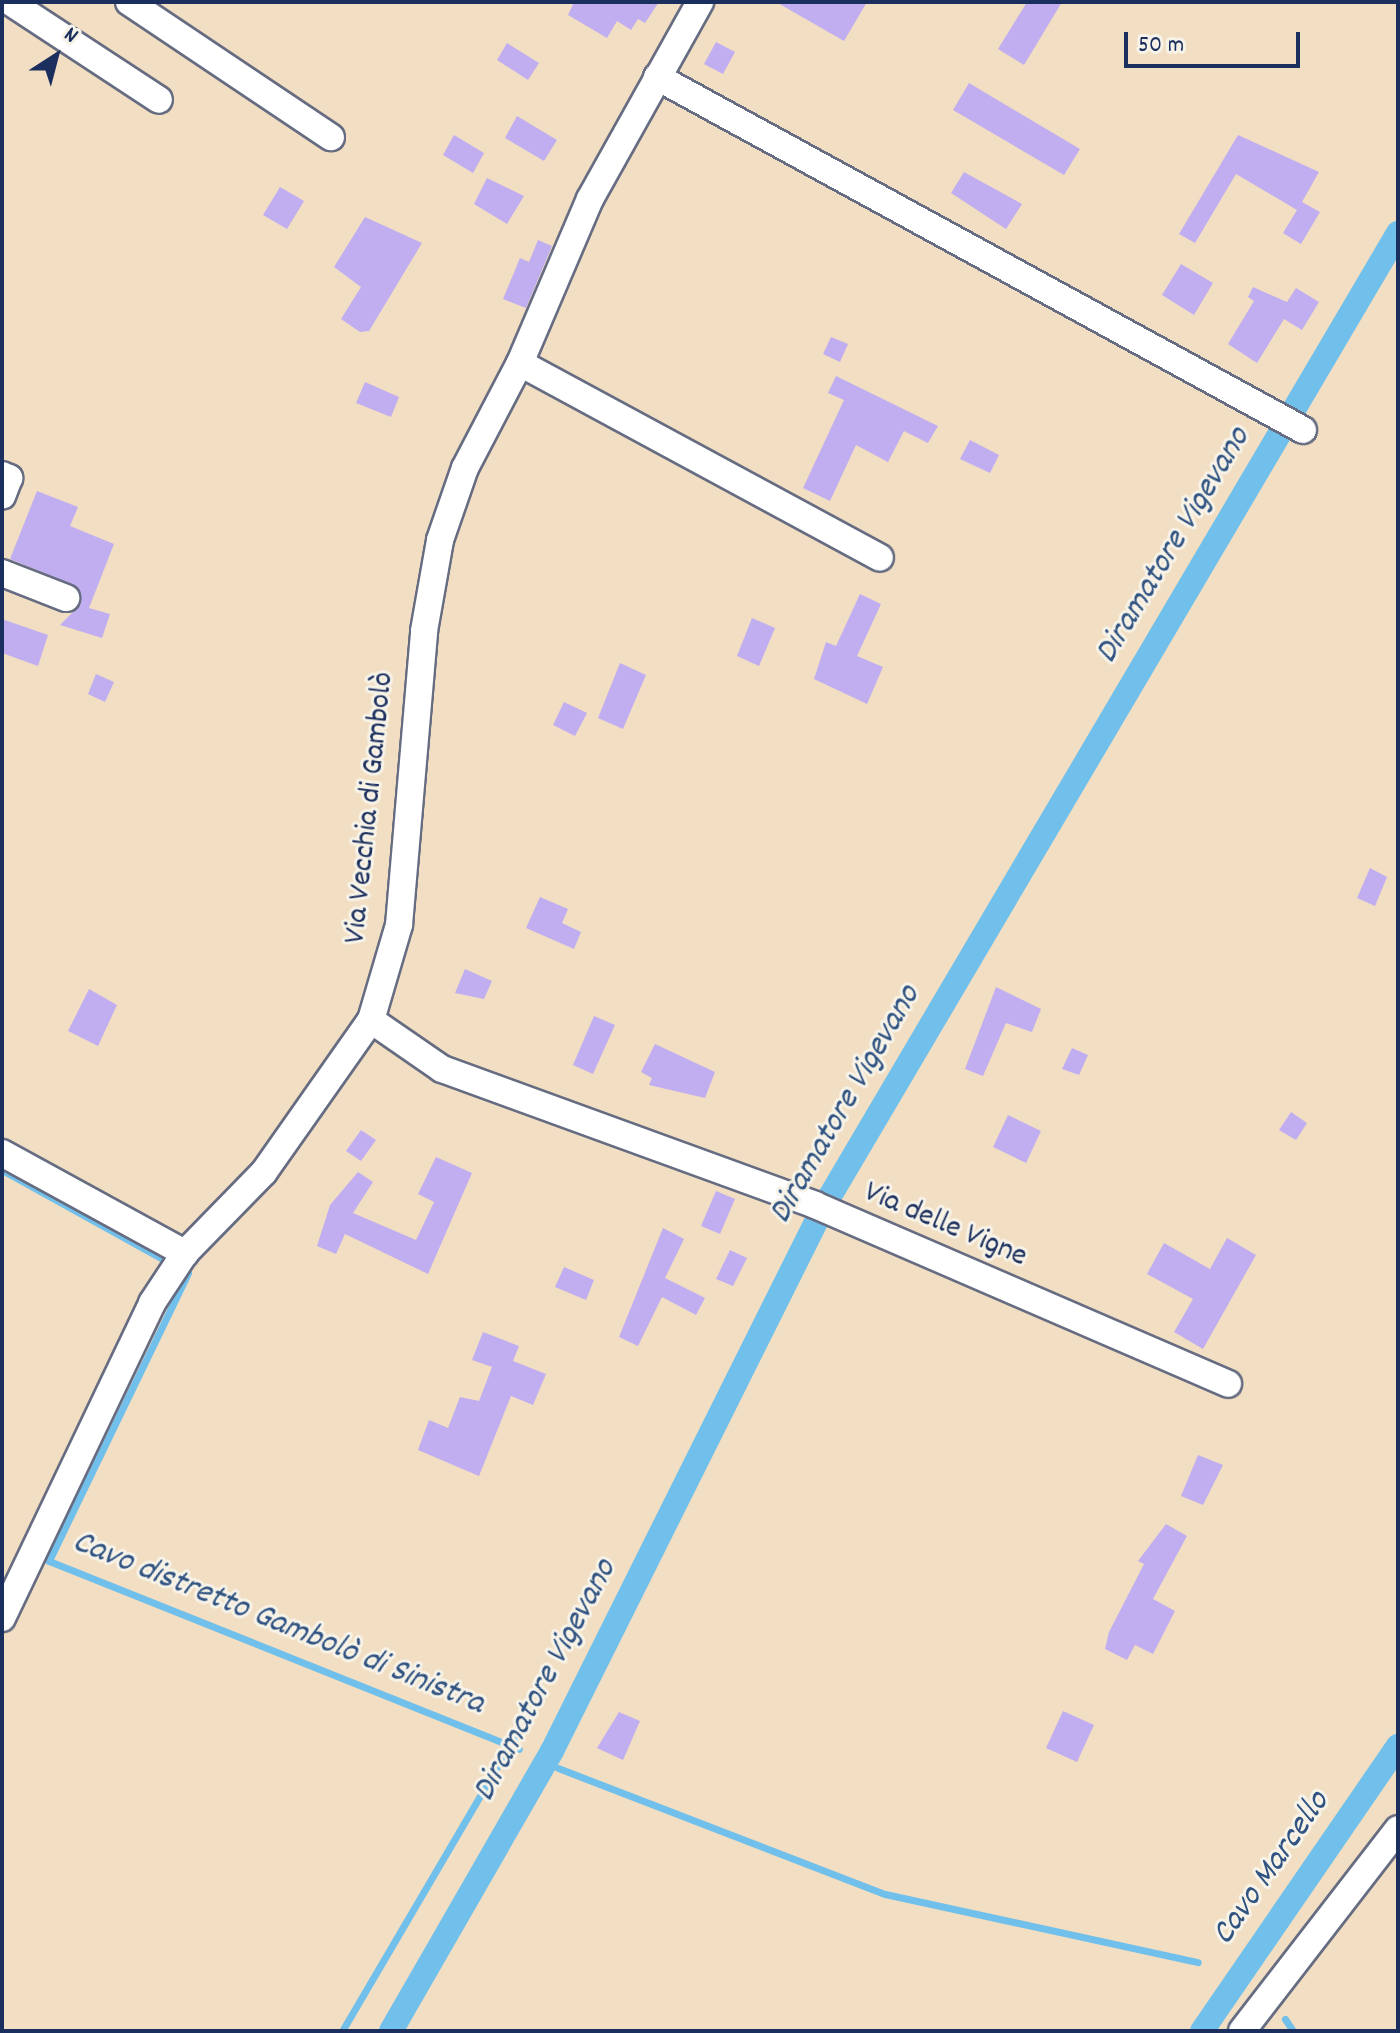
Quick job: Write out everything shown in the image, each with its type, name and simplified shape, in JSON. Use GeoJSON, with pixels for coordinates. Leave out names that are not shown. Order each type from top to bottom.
{"type":"FeatureCollection","features":[{"type":"Feature","properties":{"kind":"street"},"geometry":{"type":"LineString","coordinates":[[10,2],[159,100]]}},
{"type":"Feature","properties":{"kind":"street"},"geometry":{"type":"LineString","coordinates":[[129,2],[331,137]]}},
{"type":"Feature","properties":{"kind":"street","name":"Via Vecchia di Gambolò"},"geometry":{"type":"LineString","coordinates":[[2,1618],[131,1341],[185,1253],[264,1172],[371,1020],[399,925],[422,646],[440,540],[465,468],[520,363],[590,199],[700,2]]}},
{"type":"Feature","properties":{"kind":"street"},"geometry":{"type":"LineString","coordinates":[[657,77],[1303,430]]}},
{"type":"Feature","properties":{"kind":"street"},"geometry":{"type":"LineString","coordinates":[[520,363],[880,558]]}},
{"type":"Feature","properties":{"kind":"street"},"geometry":{"type":"LineString","coordinates":[[2,475],[9,478],[2,496]]}},
{"type":"Feature","properties":{"kind":"street"},"geometry":{"type":"LineString","coordinates":[[2,573],[66,598]]}},
{"type":"Feature","properties":{"kind":"street","name":"Via delle Vigne"},"geometry":{"type":"LineString","coordinates":[[371,1020],[442,1069],[815,1205],[1228,1384]]}},
{"type":"Feature","properties":{"kind":"street"},"geometry":{"type":"LineString","coordinates":[[2,1153],[185,1253]]}},
{"type":"Feature","properties":{"kind":"street"},"geometry":{"type":"LineString","coordinates":[[1242,2031],[1398,1829]]}},
{"type":"Feature","properties":{"kind":"building"},"geometry":{"type":"Polygon","coordinates":[[[574,2],[659,2],[645,23],[638,19],[631,30],[617,21],[607,38],[568,15],[574,2]]]}},
{"type":"Feature","properties":{"kind":"building"},"geometry":{"type":"Polygon","coordinates":[[[776,2],[867,2],[844,41],[776,2]]]}},
{"type":"Feature","properties":{"kind":"building"},"geometry":{"type":"Polygon","coordinates":[[[1027,2],[1062,2],[1024,65],[998,49],[1027,2]]]}},
{"type":"Feature","properties":{"kind":"building"},"geometry":{"type":"Polygon","coordinates":[[[716,42],[735,52],[723,74],[704,64],[716,42]]]}},
{"type":"Feature","properties":{"kind":"building"},"geometry":{"type":"Polygon","coordinates":[[[507,43],[539,63],[528,80],[497,60],[507,43]]]}},
{"type":"Feature","properties":{"kind":"building"},"geometry":{"type":"Polygon","coordinates":[[[969,83],[1080,149],[1064,175],[953,110],[969,83]]]}},
{"type":"Feature","properties":{"kind":"building"},"geometry":{"type":"Polygon","coordinates":[[[517,116],[557,140],[544,161],[505,138],[517,116]]]}},
{"type":"Feature","properties":{"kind":"building"},"geometry":{"type":"Polygon","coordinates":[[[454,135],[484,153],[473,173],[443,155],[454,135]]]}},
{"type":"Feature","properties":{"kind":"building"},"geometry":{"type":"Polygon","coordinates":[[[1238,135],[1319,172],[1302,202],[1320,212],[1301,244],[1283,233],[1297,210],[1236,174],[1195,243],[1179,234],[1238,135]]]}},
{"type":"Feature","properties":{"kind":"building"},"geometry":{"type":"Polygon","coordinates":[[[964,172],[1022,204],[1006,229],[951,193],[964,172]]]}},
{"type":"Feature","properties":{"kind":"building"},"geometry":{"type":"Polygon","coordinates":[[[487,178],[524,196],[507,224],[474,204],[487,178]]]}},
{"type":"Feature","properties":{"kind":"building"},"geometry":{"type":"Polygon","coordinates":[[[280,187],[304,201],[287,229],[263,215],[280,187]]]}},
{"type":"Feature","properties":{"kind":"building"},"geometry":{"type":"Polygon","coordinates":[[[365,217],[422,243],[369,331],[360,332],[341,319],[361,287],[334,267],[365,217]]]}},
{"type":"Feature","properties":{"kind":"building"},"geometry":{"type":"Polygon","coordinates":[[[538,240],[552,246],[526,308],[503,299],[520,258],[529,262],[538,240]]]}},
{"type":"Feature","properties":{"kind":"building"},"geometry":{"type":"Polygon","coordinates":[[[1181,264],[1213,283],[1194,315],[1162,295],[1181,264]]]}},
{"type":"Feature","properties":{"kind":"building"},"geometry":{"type":"Polygon","coordinates":[[[1253,287],[1287,302],[1296,288],[1319,302],[1302,330],[1284,319],[1257,363],[1228,344],[1254,301],[1248,297],[1253,287]]]}},
{"type":"Feature","properties":{"kind":"building"},"geometry":{"type":"Polygon","coordinates":[[[831,337],[848,344],[840,362],[823,354],[831,337]]]}},
{"type":"Feature","properties":{"kind":"building"},"geometry":{"type":"Polygon","coordinates":[[[836,376],[938,426],[928,443],[904,431],[888,462],[856,445],[830,501],[803,488],[844,400],[828,393],[836,376]]]}},
{"type":"Feature","properties":{"kind":"building"},"geometry":{"type":"Polygon","coordinates":[[[365,382],[399,397],[391,417],[356,403],[365,382]]]}},
{"type":"Feature","properties":{"kind":"building"},"geometry":{"type":"Polygon","coordinates":[[[970,440],[999,455],[990,473],[960,459],[970,440]]]}},
{"type":"Feature","properties":{"kind":"building"},"geometry":{"type":"Polygon","coordinates":[[[37,491],[78,507],[70,526],[114,544],[89,608],[110,614],[102,638],[60,625],[81,604],[78,587],[10,559],[37,491]]]}},
{"type":"Feature","properties":{"kind":"building"},"geometry":{"type":"Polygon","coordinates":[[[860,594],[881,604],[857,656],[883,667],[867,704],[814,679],[826,642],[836,646],[860,594]]]}},
{"type":"Feature","properties":{"kind":"building"},"geometry":{"type":"Polygon","coordinates":[[[752,618],[775,628],[759,666],[737,656],[752,618]]]}},
{"type":"Feature","properties":{"kind":"building"},"geometry":{"type":"Polygon","coordinates":[[[2,619],[48,635],[38,666],[2,653],[2,619]]]}},
{"type":"Feature","properties":{"kind":"building"},"geometry":{"type":"Polygon","coordinates":[[[620,663],[646,675],[623,729],[598,718],[620,663]]]}},
{"type":"Feature","properties":{"kind":"building"},"geometry":{"type":"Polygon","coordinates":[[[96,674],[114,682],[105,702],[88,694],[96,674]]]}},
{"type":"Feature","properties":{"kind":"building"},"geometry":{"type":"Polygon","coordinates":[[[564,702],[587,713],[575,736],[553,725],[564,702]]]}},
{"type":"Feature","properties":{"kind":"building"},"geometry":{"type":"Polygon","coordinates":[[[1370,868],[1387,877],[1375,906],[1357,898],[1370,868]]]}},
{"type":"Feature","properties":{"kind":"building"},"geometry":{"type":"Polygon","coordinates":[[[540,897],[568,909],[562,923],[581,932],[574,949],[526,928],[540,897]]]}},
{"type":"Feature","properties":{"kind":"building"},"geometry":{"type":"Polygon","coordinates":[[[465,969],[492,981],[484,999],[455,993],[465,969]]]}},
{"type":"Feature","properties":{"kind":"building"},"geometry":{"type":"Polygon","coordinates":[[[996,987],[1041,1009],[1032,1032],[1006,1023],[983,1076],[965,1069],[996,987]]]}},
{"type":"Feature","properties":{"kind":"building"},"geometry":{"type":"Polygon","coordinates":[[[89,989],[117,1005],[98,1046],[68,1031],[89,989]]]}},
{"type":"Feature","properties":{"kind":"building"},"geometry":{"type":"Polygon","coordinates":[[[594,1016],[615,1025],[593,1074],[573,1065],[594,1016]]]}},
{"type":"Feature","properties":{"kind":"building"},"geometry":{"type":"Polygon","coordinates":[[[655,1044],[715,1072],[705,1098],[649,1085],[652,1078],[641,1072],[655,1044]]]}},
{"type":"Feature","properties":{"kind":"building"},"geometry":{"type":"Polygon","coordinates":[[[1072,1048],[1088,1055],[1079,1075],[1062,1069],[1072,1048]]]}},
{"type":"Feature","properties":{"kind":"building"},"geometry":{"type":"Polygon","coordinates":[[[1291,1112],[1307,1123],[1296,1140],[1279,1130],[1291,1112]]]}},
{"type":"Feature","properties":{"kind":"building"},"geometry":{"type":"Polygon","coordinates":[[[1008,1115],[1041,1131],[1026,1163],[993,1147],[1008,1115]]]}},
{"type":"Feature","properties":{"kind":"building"},"geometry":{"type":"Polygon","coordinates":[[[361,1130],[376,1140],[361,1161],[346,1151],[361,1130]]]}},
{"type":"Feature","properties":{"kind":"building"},"geometry":{"type":"Polygon","coordinates":[[[436,1157],[472,1173],[428,1274],[345,1234],[336,1254],[317,1246],[330,1205],[358,1172],[373,1182],[353,1213],[416,1240],[434,1202],[418,1194],[436,1157]]]}},
{"type":"Feature","properties":{"kind":"building"},"geometry":{"type":"Polygon","coordinates":[[[716,1191],[735,1199],[720,1234],[701,1226],[716,1191]]]}},
{"type":"Feature","properties":{"kind":"building"},"geometry":{"type":"Polygon","coordinates":[[[663,1228],[684,1239],[665,1278],[705,1298],[696,1315],[662,1297],[638,1346],[619,1337],[663,1228]]]}},
{"type":"Feature","properties":{"kind":"building"},"geometry":{"type":"Polygon","coordinates":[[[1227,1238],[1256,1255],[1203,1349],[1174,1332],[1193,1299],[1147,1274],[1164,1243],[1210,1269],[1227,1238]]]}},
{"type":"Feature","properties":{"kind":"building"},"geometry":{"type":"Polygon","coordinates":[[[730,1250],[747,1258],[733,1286],[716,1279],[730,1250]]]}},
{"type":"Feature","properties":{"kind":"building"},"geometry":{"type":"Polygon","coordinates":[[[564,1267],[594,1280],[586,1300],[555,1287],[564,1267]]]}},
{"type":"Feature","properties":{"kind":"building"},"geometry":{"type":"Polygon","coordinates":[[[483,1332],[519,1346],[513,1361],[546,1374],[533,1405],[511,1396],[479,1476],[418,1450],[429,1420],[448,1428],[460,1397],[479,1401],[492,1367],[472,1360],[483,1332]]]}},
{"type":"Feature","properties":{"kind":"building"},"geometry":{"type":"Polygon","coordinates":[[[1198,1455],[1223,1465],[1203,1505],[1181,1496],[1198,1455]]]}},
{"type":"Feature","properties":{"kind":"building"},"geometry":{"type":"Polygon","coordinates":[[[1166,1524],[1187,1536],[1153,1599],[1175,1611],[1153,1654],[1135,1645],[1127,1660],[1105,1649],[1109,1632],[1144,1564],[1138,1561],[1166,1524]]]}},
{"type":"Feature","properties":{"kind":"building"},"geometry":{"type":"Polygon","coordinates":[[[1063,1711],[1094,1725],[1077,1762],[1046,1748],[1063,1711]]]}},
{"type":"Feature","properties":{"kind":"building"},"geometry":{"type":"Polygon","coordinates":[[[619,1712],[640,1721],[623,1760],[597,1748],[619,1712]]]}},
{"type":"Feature","properties":{"kind":"waterway","name":"Diramatore Vigevano"},"geometry":{"type":"LineString","coordinates":[[391,2031],[552,1751],[823,1208],[1398,233]]}},
{"type":"Feature","properties":{"kind":"waterway","name":"Cavo distretto Gambolò di Sinistra"},"geometry":{"type":"LineString","coordinates":[[2,1170],[161,1258]]}},
{"type":"Feature","properties":{"kind":"waterway","name":"Cavo distretto Gambolò di Sinistra"},"geometry":{"type":"LineString","coordinates":[[188,1273],[49,1561],[519,1749]]}},
{"type":"Feature","properties":{"kind":"waterway","name":"Cavo distretto Gambolò di Sinistra"},"geometry":{"type":"LineString","coordinates":[[514,1738],[519,1735]]}},
{"type":"Feature","properties":{"kind":"waterway","name":"Cavo distretto Gambolò di Sinistra"},"geometry":{"type":"LineString","coordinates":[[544,1746],[552,1751]]}},
{"type":"Feature","properties":{"kind":"waterway","name":"Cavo Marcello"},"geometry":{"type":"LineString","coordinates":[[1202,2031],[1398,1746]]}},
{"type":"Feature","properties":{"kind":"waterway","name":"Cavo distretto Gambolò di Sinistra"},"geometry":{"type":"LineString","coordinates":[[342,2031],[504,1755]]}},
{"type":"Feature","properties":{"kind":"waterway","name":"Cavo distretto Gambolò di Sinistra"},"geometry":{"type":"LineString","coordinates":[[558,1768],[885,1894],[1198,1962]]}},
{"type":"Feature","properties":{"kind":"waterway","name":"Cavo distretto Gambolò di Sinistra"},"geometry":{"type":"LineString","coordinates":[[1285,2019],[1293,2031]]}}]}
